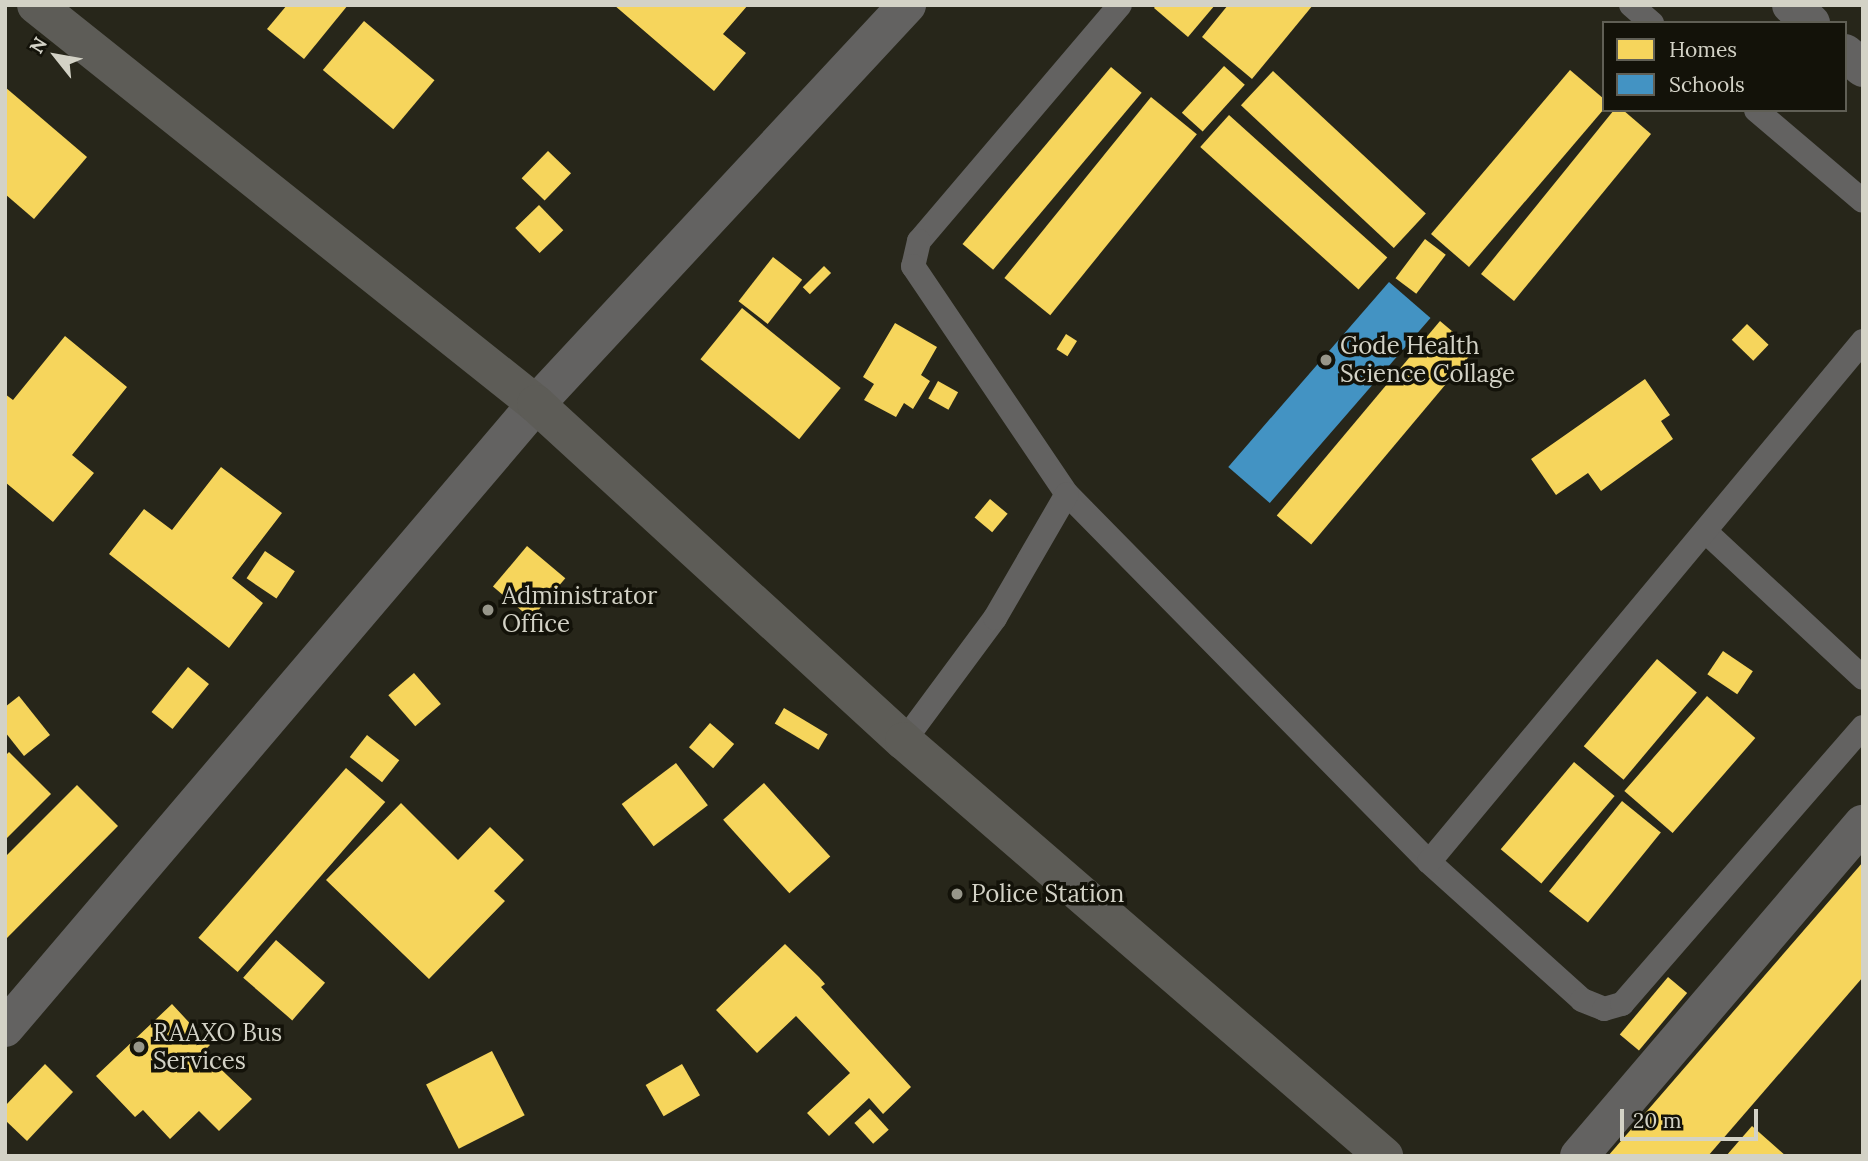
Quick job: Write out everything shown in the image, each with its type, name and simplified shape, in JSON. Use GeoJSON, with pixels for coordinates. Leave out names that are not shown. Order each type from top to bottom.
{"type":"FeatureCollection","features":[{"type":"Feature","properties":{"kind":"street"},"geometry":{"type":"LineString","coordinates":[[36,5],[536,404],[904,741],[1384,1156]]}},
{"type":"Feature","properties":{"kind":"street"},"geometry":{"type":"LineString","coordinates":[[5,1028],[536,404],[907,5]]}},
{"type":"Feature","properties":{"kind":"street"},"geometry":{"type":"LineString","coordinates":[[1791,5],[1809,21]]}},
{"type":"Feature","properties":{"kind":"street"},"geometry":{"type":"LineString","coordinates":[[1847,54],[1863,68]]}},
{"type":"Feature","properties":{"kind":"street"},"geometry":{"type":"LineString","coordinates":[[1579,1156],[1863,824]]}},
{"type":"Feature","properties":{"kind":"lane"},"geometry":{"type":"LineString","coordinates":[[1120,5],[919,241],[913,266],[1067,494],[1429,862],[1582,1000],[1604,1009],[1622,1004],[1863,727]]}},
{"type":"Feature","properties":{"kind":"lane"},"geometry":{"type":"LineString","coordinates":[[1631,5],[1650,21]]}},
{"type":"Feature","properties":{"kind":"lane"},"geometry":{"type":"LineString","coordinates":[[1758,112],[1863,201]]}},
{"type":"Feature","properties":{"kind":"lane"},"geometry":{"type":"LineString","coordinates":[[1429,862],[1706,533],[1863,341]]}},
{"type":"Feature","properties":{"kind":"lane"},"geometry":{"type":"LineString","coordinates":[[904,741],[995,618],[1067,494]]}},
{"type":"Feature","properties":{"kind":"lane"},"geometry":{"type":"LineString","coordinates":[[1706,533],[1863,678]]}},
{"type":"Feature","properties":{"kind":"building: Homes"},"geometry":{"type":"Polygon","coordinates":[[[287,5],[348,5],[304,59],[267,29],[287,5]]]}},
{"type":"Feature","properties":{"kind":"building: Homes"},"geometry":{"type":"Polygon","coordinates":[[[614,5],[748,5],[723,34],[746,53],[714,91],[614,5]]]}},
{"type":"Feature","properties":{"kind":"building: Homes"},"geometry":{"type":"Polygon","coordinates":[[[1156,5],[1215,5],[1188,37],[1154,8],[1156,5]]]}},
{"type":"Feature","properties":{"kind":"building: Homes"},"geometry":{"type":"Polygon","coordinates":[[[1228,5],[1313,5],[1252,79],[1202,37],[1228,5]]]}},
{"type":"Feature","properties":{"kind":"building: Homes"},"geometry":{"type":"Polygon","coordinates":[[[364,21],[434,80],[393,129],[323,70],[364,21]]]}},
{"type":"Feature","properties":{"kind":"building: Homes"},"geometry":{"type":"Polygon","coordinates":[[[1224,66],[1245,85],[1203,132],[1182,113],[1224,66]]]}},
{"type":"Feature","properties":{"kind":"building: Homes"},"geometry":{"type":"Polygon","coordinates":[[[1111,67],[1142,93],[993,270],[963,244],[1111,67]]]}},
{"type":"Feature","properties":{"kind":"building: Homes"},"geometry":{"type":"Polygon","coordinates":[[[1570,70],[1602,97],[1602,111],[1469,267],[1431,234],[1570,70]]]}},
{"type":"Feature","properties":{"kind":"building: Homes"},"geometry":{"type":"Polygon","coordinates":[[[1273,71],[1426,214],[1394,248],[1241,105],[1273,71]]]}},
{"type":"Feature","properties":{"kind":"building: Homes"},"geometry":{"type":"Polygon","coordinates":[[[5,87],[87,157],[34,219],[5,194],[5,87]]]}},
{"type":"Feature","properties":{"kind":"building: Homes"},"geometry":{"type":"Polygon","coordinates":[[[1151,97],[1197,134],[1050,315],[1004,278],[1151,97]]]}},
{"type":"Feature","properties":{"kind":"building: Homes"},"geometry":{"type":"Polygon","coordinates":[[[1612,112],[1625,112],[1651,134],[1514,301],[1481,274],[1612,112]]]}},
{"type":"Feature","properties":{"kind":"building: Homes"},"geometry":{"type":"Polygon","coordinates":[[[1229,115],[1387,258],[1359,289],[1200,147],[1229,115]]]}},
{"type":"Feature","properties":{"kind":"building: Homes"},"geometry":{"type":"Polygon","coordinates":[[[548,151],[571,173],[545,201],[522,178],[548,151]]]}},
{"type":"Feature","properties":{"kind":"building: Homes"},"geometry":{"type":"Polygon","coordinates":[[[539,205],[563,230],[540,253],[515,228],[539,205]]]}},
{"type":"Feature","properties":{"kind":"building: Homes"},"geometry":{"type":"Polygon","coordinates":[[[1425,239],[1446,255],[1416,294],[1396,278],[1425,239]]]}},
{"type":"Feature","properties":{"kind":"building: Homes"},"geometry":{"type":"Polygon","coordinates":[[[773,257],[802,280],[768,324],[739,301],[773,257]]]}},
{"type":"Feature","properties":{"kind":"building: Homes"},"geometry":{"type":"Polygon","coordinates":[[[824,266],[831,273],[810,294],[803,287],[824,266]]]}},
{"type":"Feature","properties":{"kind":"building: Homes"},"geometry":{"type":"Polygon","coordinates":[[[742,308],[841,388],[799,439],[700,359],[742,308]]]}},
{"type":"Feature","properties":{"kind":"building: Homes"},"geometry":{"type":"Polygon","coordinates":[[[1440,321],[1474,350],[1311,545],[1277,516],[1440,321]]]}},
{"type":"Feature","properties":{"kind":"building: Homes"},"geometry":{"type":"Polygon","coordinates":[[[895,323],[937,347],[921,375],[930,381],[913,409],[904,403],[896,417],[864,400],[874,384],[863,377],[895,323]]]}},
{"type":"Feature","properties":{"kind":"building: Homes"},"geometry":{"type":"Polygon","coordinates":[[[1747,324],[1769,345],[1753,361],[1732,340],[1747,324]]]}},
{"type":"Feature","properties":{"kind":"building: Homes"},"geometry":{"type":"Polygon","coordinates":[[[1066,334],[1077,341],[1067,356],[1056,349],[1066,334]]]}},
{"type":"Feature","properties":{"kind":"building: Homes"},"geometry":{"type":"Polygon","coordinates":[[[65,336],[127,387],[72,455],[94,473],[53,522],[5,482],[5,394],[13,400],[65,336]]]}},
{"type":"Feature","properties":{"kind":"building: Homes"},"geometry":{"type":"Polygon","coordinates":[[[1645,379],[1670,415],[1661,421],[1673,439],[1601,491],[1588,473],[1556,495],[1531,459],[1645,379]]]}},
{"type":"Feature","properties":{"kind":"building: Homes"},"geometry":{"type":"Polygon","coordinates":[[[938,381],[958,392],[948,410],[928,398],[938,381]]]}},
{"type":"Feature","properties":{"kind":"building: Homes"},"geometry":{"type":"Polygon","coordinates":[[[221,467],[282,513],[232,578],[263,603],[229,648],[109,554],[144,509],[172,530],[221,467]]]}},
{"type":"Feature","properties":{"kind":"building: Homes"},"geometry":{"type":"Polygon","coordinates":[[[990,499],[1008,514],[992,532],[975,517],[990,499]]]}},
{"type":"Feature","properties":{"kind":"building: Homes"},"geometry":{"type":"Polygon","coordinates":[[[527,546],[565,578],[531,619],[493,587],[527,546]]]}},
{"type":"Feature","properties":{"kind":"building: Homes"},"geometry":{"type":"Polygon","coordinates":[[[265,551],[295,571],[276,598],[247,578],[265,551]]]}},
{"type":"Feature","properties":{"kind":"building: Homes"},"geometry":{"type":"Polygon","coordinates":[[[1723,651],[1753,671],[1737,694],[1707,674],[1723,651]]]}},
{"type":"Feature","properties":{"kind":"building: Homes"},"geometry":{"type":"Polygon","coordinates":[[[1657,659],[1697,692],[1624,780],[1584,746],[1657,659]]]}},
{"type":"Feature","properties":{"kind":"building: Homes"},"geometry":{"type":"Polygon","coordinates":[[[188,667],[209,684],[172,729],[151,712],[188,667]]]}},
{"type":"Feature","properties":{"kind":"building: Homes"},"geometry":{"type":"Polygon","coordinates":[[[414,673],[441,704],[415,726],[388,695],[414,673]]]}},
{"type":"Feature","properties":{"kind":"building: Homes"},"geometry":{"type":"Polygon","coordinates":[[[19,696],[50,735],[24,756],[5,732],[5,707],[19,696]]]}},
{"type":"Feature","properties":{"kind":"building: Homes"},"geometry":{"type":"Polygon","coordinates":[[[1707,696],[1755,738],[1673,833],[1624,791],[1707,696]]]}},
{"type":"Feature","properties":{"kind":"building: Homes"},"geometry":{"type":"Polygon","coordinates":[[[784,708],[828,734],[818,750],[775,723],[784,708]]]}},
{"type":"Feature","properties":{"kind":"building: Homes"},"geometry":{"type":"Polygon","coordinates":[[[710,723],[734,744],[713,768],[689,747],[710,723]]]}},
{"type":"Feature","properties":{"kind":"building: Homes"},"geometry":{"type":"Polygon","coordinates":[[[367,735],[399,760],[382,782],[350,757],[367,735]]]}},
{"type":"Feature","properties":{"kind":"building: Homes"},"geometry":{"type":"Polygon","coordinates":[[[9,752],[51,794],[5,840],[5,756],[9,752]]]}},
{"type":"Feature","properties":{"kind":"building: Homes"},"geometry":{"type":"Polygon","coordinates":[[[1574,762],[1615,796],[1541,883],[1501,849],[1574,762]]]}},
{"type":"Feature","properties":{"kind":"building: Homes"},"geometry":{"type":"Polygon","coordinates":[[[676,763],[708,805],[654,846],[622,804],[676,763]]]}},
{"type":"Feature","properties":{"kind":"building: Homes"},"geometry":{"type":"Polygon","coordinates":[[[346,768],[385,802],[238,972],[198,938],[346,768]]]}},
{"type":"Feature","properties":{"kind":"building: Homes"},"geometry":{"type":"Polygon","coordinates":[[[764,783],[830,857],[789,893],[723,820],[764,783]]]}},
{"type":"Feature","properties":{"kind":"building: Homes"},"geometry":{"type":"Polygon","coordinates":[[[77,785],[118,826],[5,940],[5,857],[77,785]]]}},
{"type":"Feature","properties":{"kind":"building: Homes"},"geometry":{"type":"Polygon","coordinates":[[[1622,801],[1661,832],[1588,923],[1549,891],[1622,801]]]}},
{"type":"Feature","properties":{"kind":"building: Homes"},"geometry":{"type":"Polygon","coordinates":[[[401,803],[458,860],[490,827],[524,860],[494,891],[505,901],[429,979],[326,880],[401,803]]]}},
{"type":"Feature","properties":{"kind":"building: Homes"},"geometry":{"type":"Polygon","coordinates":[[[1863,862],[1863,977],[1708,1156],[1608,1156],[1863,862]]]}},
{"type":"Feature","properties":{"kind":"building: Homes"},"geometry":{"type":"Polygon","coordinates":[[[276,940],[325,983],[292,1020],[243,978],[276,940]]]}},
{"type":"Feature","properties":{"kind":"building: Homes"},"geometry":{"type":"Polygon","coordinates":[[[785,944],[819,977],[825,984],[821,987],[911,1087],[883,1114],[869,1098],[829,1136],[807,1113],[850,1073],[796,1016],[757,1053],[716,1010],[785,944]]]}},
{"type":"Feature","properties":{"kind":"building: Homes"},"geometry":{"type":"Polygon","coordinates":[[[1668,977],[1687,993],[1639,1051],[1620,1034],[1668,977]]]}},
{"type":"Feature","properties":{"kind":"building: Homes"},"geometry":{"type":"Polygon","coordinates":[[[172,1004],[210,1045],[203,1052],[252,1099],[219,1131],[199,1111],[170,1139],[143,1110],[135,1117],[96,1076],[172,1004]]]}},
{"type":"Feature","properties":{"kind":"building: Homes"},"geometry":{"type":"Polygon","coordinates":[[[492,1051],[525,1115],[459,1149],[426,1085],[492,1051]]]}},
{"type":"Feature","properties":{"kind":"building: Homes"},"geometry":{"type":"Polygon","coordinates":[[[45,1064],[73,1092],[27,1141],[5,1120],[5,1106],[45,1064]]]}},
{"type":"Feature","properties":{"kind":"building: Homes"},"geometry":{"type":"Polygon","coordinates":[[[682,1064],[700,1095],[664,1116],[646,1085],[682,1064]]]}},
{"type":"Feature","properties":{"kind":"building: Homes"},"geometry":{"type":"Polygon","coordinates":[[[870,1109],[889,1130],[873,1144],[854,1123],[870,1109]]]}},
{"type":"Feature","properties":{"kind":"building: Homes"},"geometry":{"type":"Polygon","coordinates":[[[1752,1126],[1786,1156],[1726,1156],[1752,1126]]]}},
{"type":"Feature","properties":{"kind":"building: Schools"},"geometry":{"type":"Polygon","coordinates":[[[1389,282],[1431,318],[1270,503],[1228,467],[1389,282]]]}},
{"type":"Feature","properties":{"kind":"place","name":"Gode Health Science Collage"},"geometry":{"type":"Point","coordinates":[1326,360]}},
{"type":"Feature","properties":{"kind":"place","name":"Administrator Office"},"geometry":{"type":"Point","coordinates":[488,610]}},
{"type":"Feature","properties":{"kind":"place","name":"Police Station"},"geometry":{"type":"Point","coordinates":[957,894]}},
{"type":"Feature","properties":{"kind":"place","name":"RAAXO Bus Services"},"geometry":{"type":"Point","coordinates":[139,1047]}}]}
